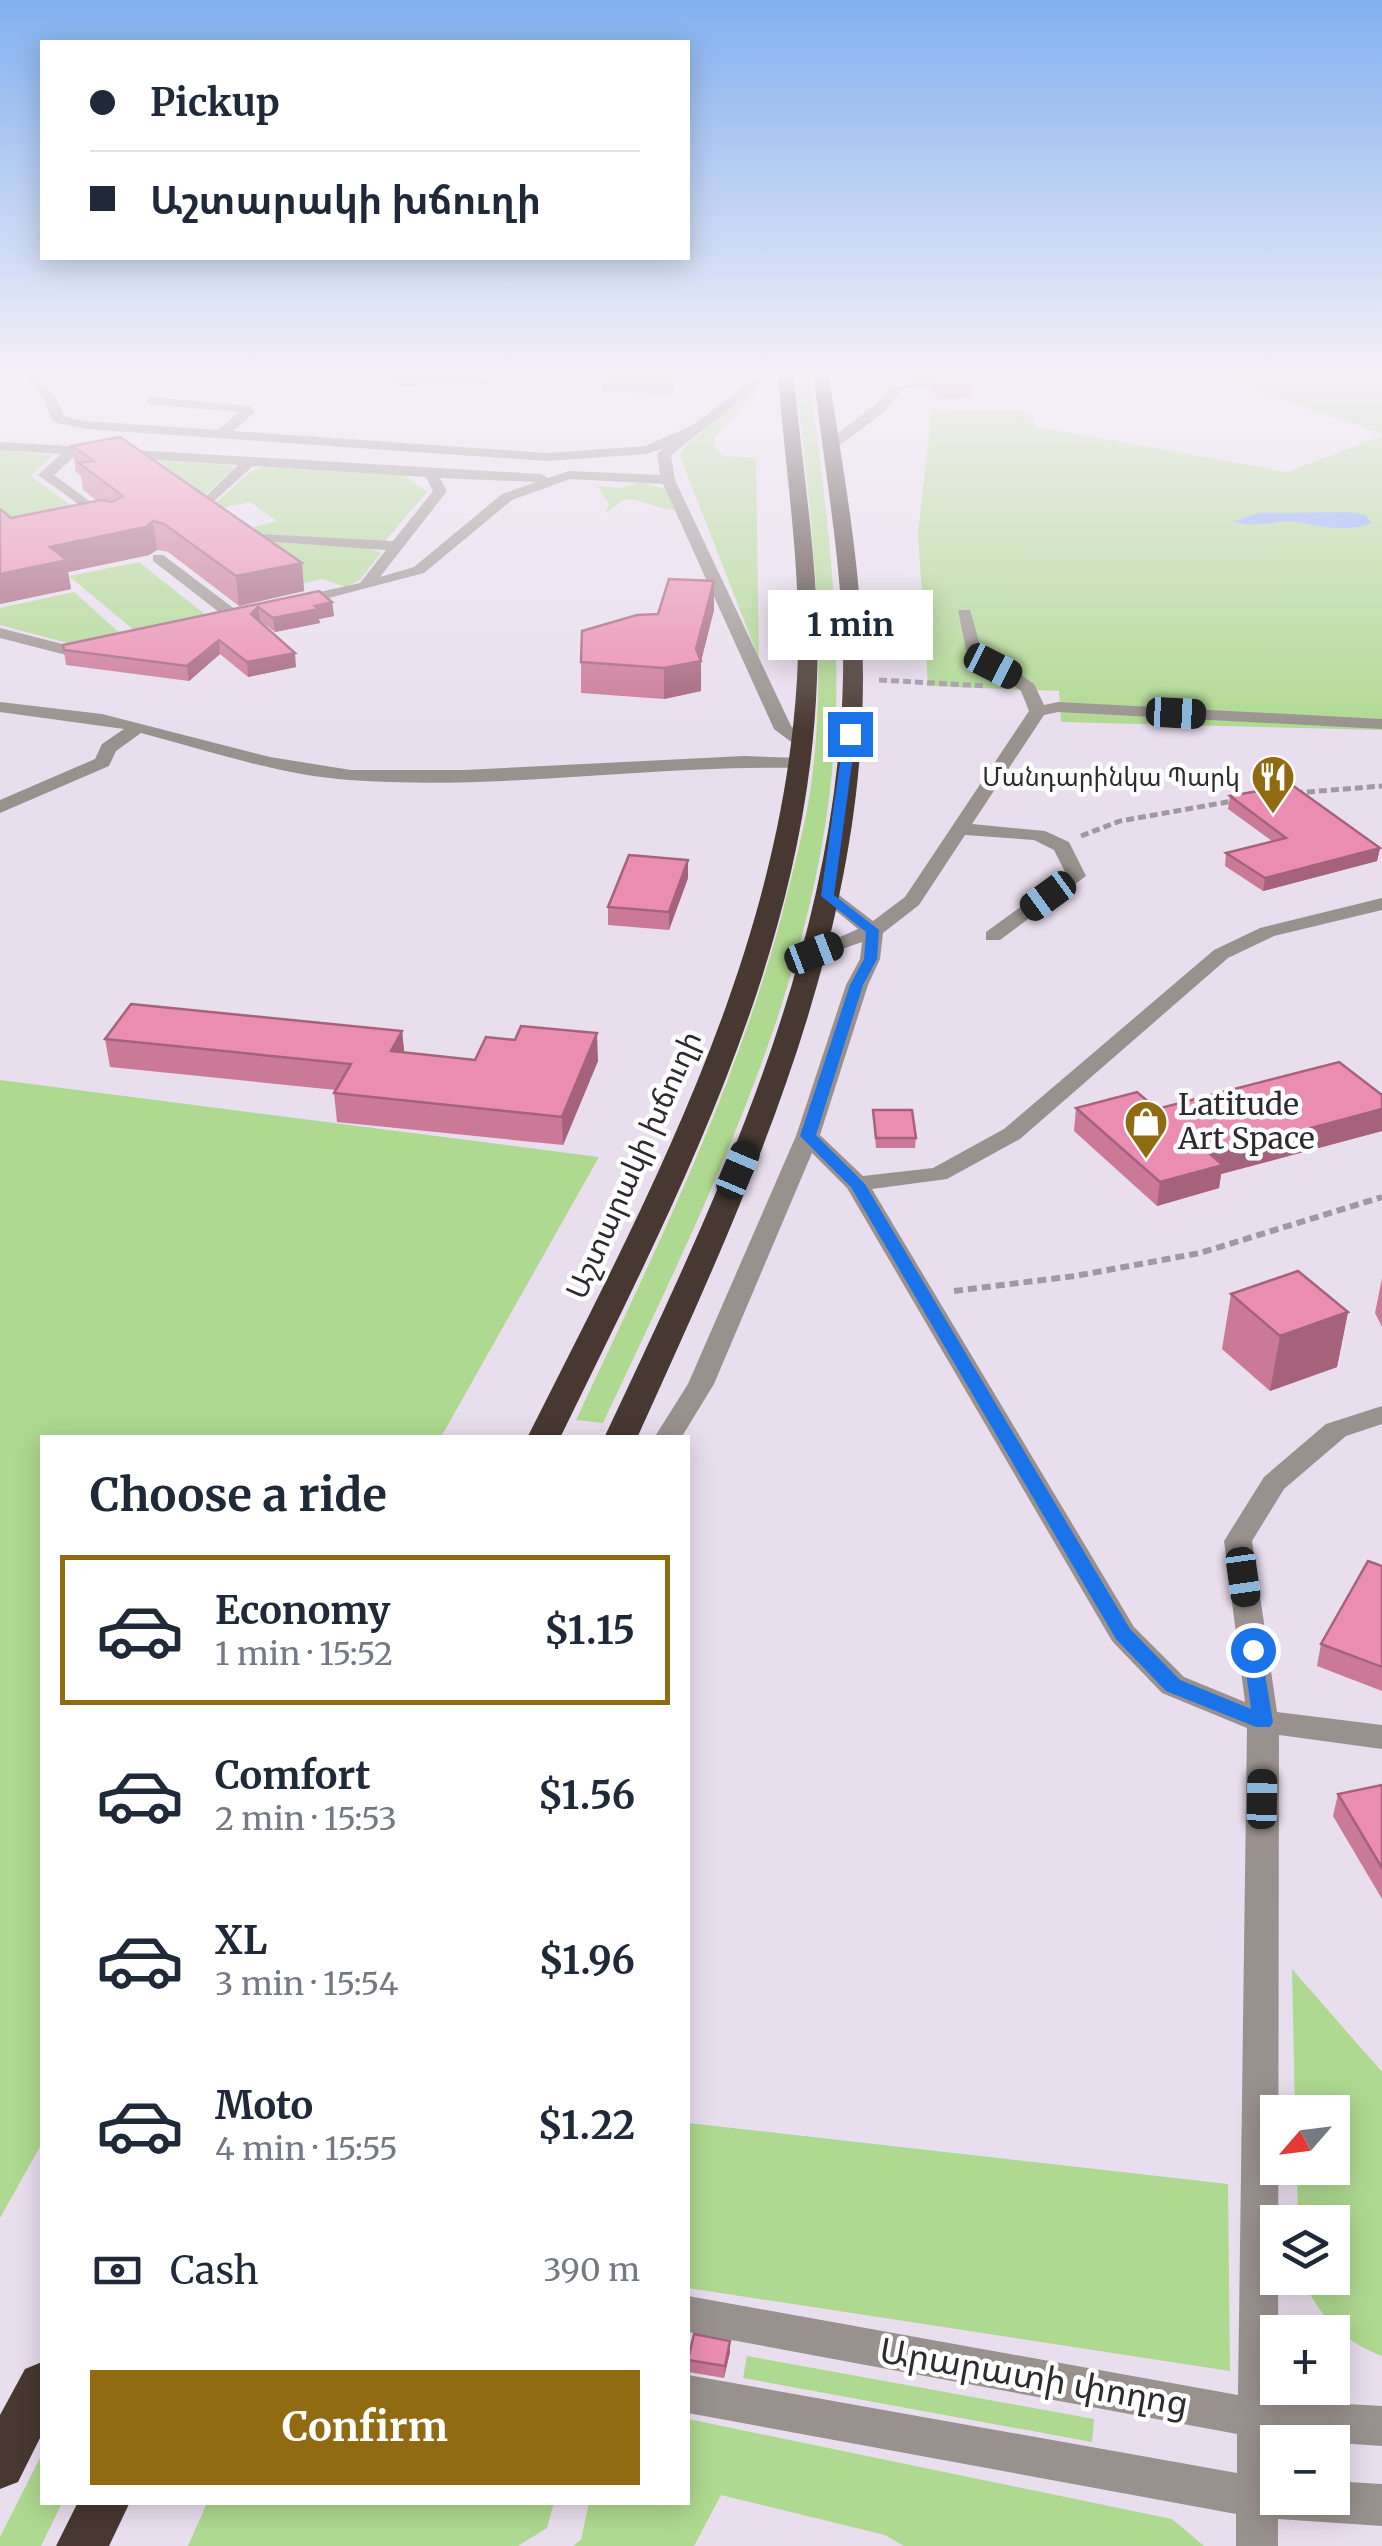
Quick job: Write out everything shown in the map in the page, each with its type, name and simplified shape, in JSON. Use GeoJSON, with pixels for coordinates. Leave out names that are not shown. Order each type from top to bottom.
{"type":"FeatureCollection","features":[{"type":"Feature","properties":{"kind":"highway","name":"Աշտարակի խճուղի"},"geometry":{"type":"LineString","coordinates":[[544,1435],[706,1096],[764,932],[786,845],[808,678],[799,496]]}},
{"type":"Feature","properties":{"kind":"highway"},"geometry":{"type":"LineString","coordinates":[[621,1435],[766,1103],[828,896],[848,763],[853,678],[837,496]]}},
{"type":"Feature","properties":{"kind":"highway"},"geometry":{"type":"LineString","coordinates":[[0,2465],[40,2389]]}},
{"type":"Feature","properties":{"kind":"highway"},"geometry":{"type":"LineString","coordinates":[[82,2546],[103,2505]]}},
{"type":"Feature","properties":{"kind":"street"},"geometry":{"type":"LineString","coordinates":[[73,496],[110,523]]}},
{"type":"Feature","properties":{"kind":"street"},"geometry":{"type":"LineString","coordinates":[[204,506],[214,496]]}},
{"type":"Feature","properties":{"kind":"street"},"geometry":{"type":"LineString","coordinates":[[365,586],[436,496]]}},
{"type":"Feature","properties":{"kind":"street"},"geometry":{"type":"LineString","coordinates":[[272,607],[419,570],[510,496]]}},
{"type":"Feature","properties":{"kind":"street"},"geometry":{"type":"LineString","coordinates":[[675,496],[783,729],[801,754]]}},
{"type":"Feature","properties":{"kind":"street"},"geometry":{"type":"LineString","coordinates":[[247,536],[396,546]]}},
{"type":"Feature","properties":{"kind":"street"},"geometry":{"type":"LineString","coordinates":[[158,558],[234,616]]}},
{"type":"Feature","properties":{"kind":"street"},"geometry":{"type":"LineString","coordinates":[[216,620],[253,612]]}},
{"type":"Feature","properties":{"kind":"street"},"geometry":{"type":"LineString","coordinates":[[964,613],[972,648],[1028,688],[1038,710]]}},
{"type":"Feature","properties":{"kind":"street"},"geometry":{"type":"LineString","coordinates":[[0,633],[74,652],[110,644]]}},
{"type":"Feature","properties":{"kind":"street"},"geometry":{"type":"LineString","coordinates":[[0,707],[88,716],[232,753],[347,775],[484,778],[801,754]]}},
{"type":"Feature","properties":{"kind":"street"},"geometry":{"type":"LineString","coordinates":[[814,953],[873,930],[912,902],[1038,710],[1058,707],[1382,724]]}},
{"type":"Feature","properties":{"kind":"street"},"geometry":{"type":"LineString","coordinates":[[0,808],[102,762],[108,748],[138,727]]}},
{"type":"Feature","properties":{"kind":"street"},"geometry":{"type":"LineString","coordinates":[[960,829],[1038,834],[1062,846],[1076,876],[993,936]]}},
{"type":"Feature","properties":{"kind":"street"},"geometry":{"type":"LineString","coordinates":[[828,896],[873,930]]}},
{"type":"Feature","properties":{"kind":"street"},"geometry":{"type":"LineString","coordinates":[[858,1184],[938,1174],[1012,1134],[1221,954],[1267,932],[1382,904]]}},
{"type":"Feature","properties":{"kind":"street"},"geometry":{"type":"LineString","coordinates":[[669,1435],[700,1384],[808,1136],[856,985],[870,959],[873,930]]}},
{"type":"Feature","properties":{"kind":"street"},"geometry":{"type":"LineString","coordinates":[[808,1136],[858,1184],[1123,1634],[1173,1686],[1263,1722],[1382,1737]]}},
{"type":"Feature","properties":{"kind":"street"},"geometry":{"type":"LineString","coordinates":[[1257,2546],[1263,1722],[1238,1541],[1274,1483],[1336,1430],[1382,1415]]}},
{"type":"Feature","properties":{"kind":"street","name":"Արարատի փողոց"},"geometry":{"type":"LineString","coordinates":[[690,2314],[1256,2418],[1382,2426]]}},
{"type":"Feature","properties":{"kind":"street"},"geometry":{"type":"LineString","coordinates":[[690,2394],[1258,2497],[1382,2505]]}},
{"type":"Feature","properties":{"kind":"path"},"geometry":{"type":"LineString","coordinates":[[853,678],[1028,688]]}},
{"type":"Feature","properties":{"kind":"path"},"geometry":{"type":"LineString","coordinates":[[1294,793],[1382,786]]}},
{"type":"Feature","properties":{"kind":"path"},"geometry":{"type":"LineString","coordinates":[[1062,846],[1120,821],[1242,799]]}},
{"type":"Feature","properties":{"kind":"path"},"geometry":{"type":"LineString","coordinates":[[923,1294],[1075,1276],[1200,1253],[1382,1197]]}},
{"type":"Feature","properties":{"kind":"green space"},"geometry":{"type":"Polygon","coordinates":[[[0,496],[58,496],[89,518],[0,524],[0,496]]]}},
{"type":"Feature","properties":{"kind":"green space"},"geometry":{"type":"Polygon","coordinates":[[[182,496],[204,496],[192,507],[182,496]]]}},
{"type":"Feature","properties":{"kind":"green space"},"geometry":{"type":"Polygon","coordinates":[[[224,496],[424,496],[385,541],[251,534],[245,529],[277,521],[250,502],[217,509],[212,506],[224,496]]]}},
{"type":"Feature","properties":{"kind":"green space"},"geometry":{"type":"Polygon","coordinates":[[[604,496],[673,496],[680,511],[625,499],[605,514],[609,504],[604,496]]]}},
{"type":"Feature","properties":{"kind":"green space"},"geometry":{"type":"Polygon","coordinates":[[[695,496],[757,496],[759,659],[695,496]]]}},
{"type":"Feature","properties":{"kind":"green space"},"geometry":{"type":"Polygon","coordinates":[[[808,496],[824,496],[835,616],[836,713],[821,848],[802,934],[747,1101],[677,1264],[603,1423],[576,1420],[666,1227],[721,1097],[746,1031],[787,895],[814,761],[819,665],[808,496]]]}},
{"type":"Feature","properties":{"kind":"green space"},"geometry":{"type":"Polygon","coordinates":[[[922,496],[1382,496],[1382,730],[1061,722],[1059,691],[928,686],[918,533],[922,496]]]}},
{"type":"Feature","properties":{"kind":"green space"},"geometry":{"type":"Polygon","coordinates":[[[238,540],[368,548],[381,553],[360,580],[346,587],[322,579],[301,584],[238,540]]]}},
{"type":"Feature","properties":{"kind":"green space"},"geometry":{"type":"Polygon","coordinates":[[[139,562],[207,616],[135,631],[69,576],[139,562]]]}},
{"type":"Feature","properties":{"kind":"green space"},"geometry":{"type":"Polygon","coordinates":[[[74,592],[123,636],[75,645],[0,625],[0,608],[74,592]]]}},
{"type":"Feature","properties":{"kind":"green space"},"geometry":{"type":"Polygon","coordinates":[[[0,1080],[599,1157],[442,1435],[40,1435],[40,2147],[0,2218],[0,1080]]]}},
{"type":"Feature","properties":{"kind":"green space"},"geometry":{"type":"Polygon","coordinates":[[[1292,1969],[1382,2072],[1382,2356],[1350,2340],[1350,2315],[1324,2315],[1311,2295],[1350,2295],[1350,2205],[1298,2205],[1297,2185],[1350,2185],[1350,2095],[1295,2095],[1292,1969]]]}},
{"type":"Feature","properties":{"kind":"green space"},"geometry":{"type":"Polygon","coordinates":[[[690,2123],[1228,2184],[1230,2371],[690,2288],[690,2123]]]}},
{"type":"Feature","properties":{"kind":"green space"},"geometry":{"type":"Polygon","coordinates":[[[747,2356],[1094,2419],[1092,2442],[743,2378],[747,2356]]]}},
{"type":"Feature","properties":{"kind":"green space"},"geometry":{"type":"Polygon","coordinates":[[[690,2419],[1172,2519],[1204,2546],[904,2546],[885,2535],[721,2495],[694,2546],[573,2546],[581,2540],[589,2505],[690,2505],[690,2419]]]}},
{"type":"Feature","properties":{"kind":"green space"},"geometry":{"type":"Polygon","coordinates":[[[40,2458],[40,2505],[61,2505],[41,2546],[0,2546],[0,2537],[40,2458]]]}},
{"type":"Feature","properties":{"kind":"green space"},"geometry":{"type":"Polygon","coordinates":[[[206,2505],[553,2505],[547,2528],[518,2546],[188,2546],[206,2505]]]}},
{"type":"Feature","properties":{"kind":"water"},"geometry":{"type":"Polygon","coordinates":[[[1260,513],[1365,515],[1372,523],[1344,528],[1287,521],[1247,525],[1233,521],[1260,513]]]}},
{"type":"Feature","properties":{"kind":"building"},"geometry":{"type":"Polygon","coordinates":[[[123,496],[205,496],[302,563],[236,576],[164,524],[153,521],[146,527],[50,547],[67,560],[0,574],[0,509],[11,518],[101,500],[112,502],[123,496]]]}},
{"type":"Feature","properties":{"kind":"building"},"geometry":{"type":"Polygon","coordinates":[[[669,579],[714,581],[696,649],[701,661],[664,668],[581,662],[582,631],[637,615],[658,614],[669,579]]]}},
{"type":"Feature","properties":{"kind":"building"},"geometry":{"type":"Polygon","coordinates":[[[319,591],[332,602],[315,606],[319,609],[273,618],[258,607],[251,614],[295,653],[247,662],[219,640],[187,666],[64,650],[63,645],[319,591]]]}},
{"type":"Feature","properties":{"kind":"building"},"geometry":{"type":"Polygon","coordinates":[[[1292,785],[1380,848],[1265,878],[1226,853],[1286,838],[1230,796],[1292,785]]]}},
{"type":"Feature","properties":{"kind":"building"},"geometry":{"type":"Polygon","coordinates":[[[629,855],[688,860],[669,912],[608,907],[629,855]]]}},
{"type":"Feature","properties":{"kind":"building"},"geometry":{"type":"Polygon","coordinates":[[[131,1004],[402,1031],[391,1051],[475,1060],[486,1037],[515,1040],[521,1026],[597,1033],[562,1117],[334,1093],[351,1064],[105,1039],[131,1004]]]}},
{"type":"Feature","properties":{"kind":"building"},"geometry":{"type":"Polygon","coordinates":[[[1339,1062],[1382,1095],[1382,1109],[1211,1155],[1223,1165],[1160,1182],[1076,1108],[1137,1092],[1157,1109],[1339,1062]]]}},
{"type":"Feature","properties":{"kind":"building"},"geometry":{"type":"Polygon","coordinates":[[[873,1110],[912,1110],[916,1138],[876,1138],[873,1110]]]}},
{"type":"Feature","properties":{"kind":"building"},"geometry":{"type":"Polygon","coordinates":[[[1298,1271],[1348,1312],[1280,1336],[1231,1294],[1298,1271]]]}},
{"type":"Feature","properties":{"kind":"building"},"geometry":{"type":"Polygon","coordinates":[[[1368,1561],[1382,1566],[1382,1667],[1321,1644],[1368,1561]]]}},
{"type":"Feature","properties":{"kind":"building"},"geometry":{"type":"Polygon","coordinates":[[[1382,1785],[1382,1868],[1338,1794],[1382,1785]]]}},
{"type":"Feature","properties":{"kind":"building"},"geometry":{"type":"Polygon","coordinates":[[[694,2334],[730,2341],[725,2366],[690,2360],[694,2334]]]}},
{"type":"Feature","properties":{"kind":"place","name":"Մանդարինկա Պարկ"},"geometry":{"type":"Point","coordinates":[1273,815]}},
{"type":"Feature","properties":{"kind":"place","name":"Latitude Art Space"},"geometry":{"type":"Point","coordinates":[1146,1160]}},
{"type":"Feature","properties":{"kind":"route"},"geometry":{"type":"LineString","coordinates":[[850,734],[828,896],[873,930],[870,959],[856,985],[808,1136],[858,1184],[1123,1634],[1173,1686],[1263,1722],[1253,1650]]}}]}
